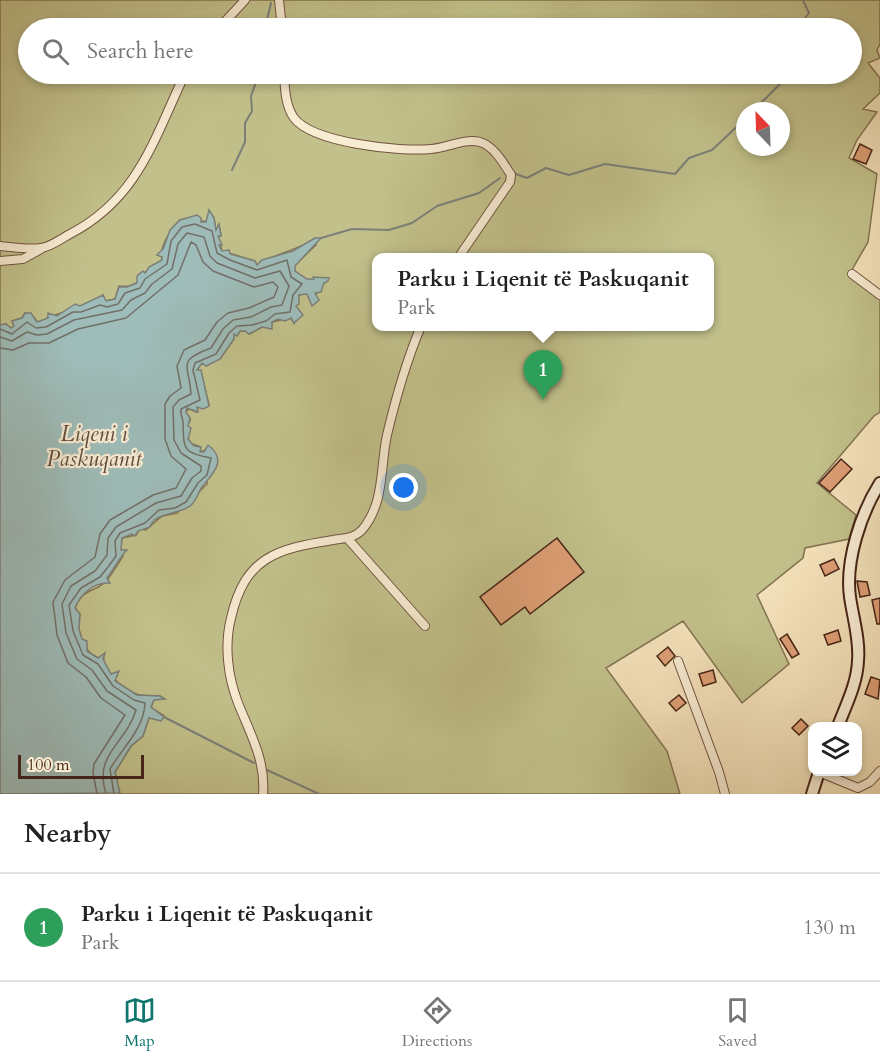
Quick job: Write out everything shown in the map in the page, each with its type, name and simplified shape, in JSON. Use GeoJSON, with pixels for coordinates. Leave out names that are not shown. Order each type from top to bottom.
{"type":"FeatureCollection","features":[{"type":"Feature","properties":{"kind":"street"},"geometry":{"type":"LineString","coordinates":[[228,18],[245,0]]}},
{"type":"Feature","properties":{"kind":"street"},"geometry":{"type":"LineString","coordinates":[[279,0],[281,18]]}},
{"type":"Feature","properties":{"kind":"street"},"geometry":{"type":"LineString","coordinates":[[0,261],[23,259],[90,222],[129,186],[158,138],[181,84]]}},
{"type":"Feature","properties":{"kind":"street"},"geometry":{"type":"LineString","coordinates":[[285,84],[290,111],[309,129],[387,148],[428,150],[473,141],[481,143],[495,154],[511,175],[510,182],[461,253]]}},
{"type":"Feature","properties":{"kind":"street"},"geometry":{"type":"LineString","coordinates":[[0,246],[43,248]]}},
{"type":"Feature","properties":{"kind":"street"},"geometry":{"type":"LineString","coordinates":[[852,274],[880,295]]}},
{"type":"Feature","properties":{"kind":"street"},"geometry":{"type":"LineString","coordinates":[[263,794],[262,763],[237,701],[230,669],[227,640],[235,604],[250,571],[269,558],[301,546],[348,539],[360,531],[375,509],[387,436],[402,376],[419,331]]}},
{"type":"Feature","properties":{"kind":"street"},"geometry":{"type":"LineString","coordinates":[[840,722],[851,692],[859,659],[849,594],[851,562],[866,509],[880,483]]}},
{"type":"Feature","properties":{"kind":"street"},"geometry":{"type":"LineString","coordinates":[[348,539],[425,626]]}},
{"type":"Feature","properties":{"kind":"street"},"geometry":{"type":"LineString","coordinates":[[678,661],[725,794]]}},
{"type":"Feature","properties":{"kind":"street"},"geometry":{"type":"LineString","coordinates":[[829,776],[858,788],[870,782],[880,771]]}},
{"type":"Feature","properties":{"kind":"street"},"geometry":{"type":"LineString","coordinates":[[812,794],[818,776]]}},
{"type":"Feature","properties":{"kind":"shaded area"},"geometry":{"type":"Polygon","coordinates":[[[0,0],[880,0],[880,44],[877,50],[880,58],[868,63],[880,78],[880,93],[863,109],[877,112],[857,140],[849,158],[877,174],[868,242],[849,275],[880,299],[880,412],[874,416],[817,483],[856,515],[849,539],[805,548],[803,558],[757,595],[789,664],[742,703],[683,621],[606,668],[667,751],[680,794],[118,794],[115,772],[131,746],[143,736],[149,717],[163,715],[151,708],[154,699],[163,699],[160,696],[136,694],[113,678],[106,666],[104,654],[98,658],[84,645],[79,626],[80,614],[75,608],[82,596],[103,584],[113,572],[123,556],[120,548],[122,538],[136,535],[140,529],[146,530],[162,516],[177,513],[207,484],[206,450],[199,452],[199,446],[189,443],[187,425],[190,419],[185,412],[188,410],[186,407],[196,412],[198,410],[196,407],[209,405],[201,372],[197,370],[200,364],[220,359],[234,339],[234,333],[237,336],[240,331],[249,331],[250,334],[262,327],[271,327],[272,322],[291,318],[294,323],[295,306],[299,295],[307,293],[311,302],[325,281],[307,280],[295,271],[294,266],[316,245],[315,238],[257,266],[255,261],[222,251],[218,236],[221,235],[219,225],[216,231],[214,218],[210,212],[206,222],[193,218],[180,220],[166,239],[161,255],[162,260],[145,273],[139,274],[138,282],[130,286],[119,286],[115,299],[105,301],[103,295],[68,311],[48,317],[45,321],[37,322],[34,317],[25,313],[22,318],[12,321],[14,326],[11,328],[6,324],[0,325],[0,0]]]}},
{"type":"Feature","properties":{"kind":"water","name":"Liqeni i Paskuqanit"},"geometry":{"type":"Polygon","coordinates":[[[209,210],[214,218],[216,230],[219,224],[221,236],[218,236],[222,245],[219,245],[222,251],[229,250],[230,254],[255,261],[257,265],[262,260],[293,251],[315,238],[321,238],[295,266],[295,271],[307,279],[329,278],[328,281],[324,283],[321,292],[315,293],[319,300],[312,306],[307,294],[299,295],[299,304],[296,306],[303,315],[294,323],[291,318],[285,321],[278,319],[272,322],[272,329],[262,327],[249,334],[240,331],[237,336],[234,334],[234,339],[220,359],[206,366],[202,363],[197,370],[201,370],[209,406],[203,409],[197,407],[198,412],[187,408],[186,412],[190,418],[188,426],[191,428],[188,439],[194,446],[201,447],[200,452],[204,452],[208,445],[214,451],[218,462],[216,468],[190,506],[162,516],[150,527],[138,531],[135,536],[132,534],[122,538],[121,550],[127,550],[107,578],[110,583],[104,583],[88,590],[80,598],[75,608],[80,614],[79,629],[82,639],[87,641],[87,651],[98,658],[105,653],[103,659],[111,674],[119,671],[115,681],[137,695],[160,696],[165,699],[154,700],[151,707],[164,717],[161,721],[149,718],[143,736],[131,746],[115,772],[120,793],[0,794],[0,325],[6,324],[11,328],[14,326],[12,321],[22,318],[25,313],[31,313],[37,322],[48,318],[48,313],[57,316],[75,304],[80,306],[103,295],[106,301],[115,299],[119,287],[137,283],[137,276],[162,260],[162,257],[157,255],[163,249],[170,230],[180,220],[197,215],[201,218],[201,222],[206,222],[209,210]]]}},
{"type":"Feature","properties":{"kind":"building"},"geometry":{"type":"Polygon","coordinates":[[[860,144],[872,150],[866,164],[853,159],[860,144]]]}},
{"type":"Feature","properties":{"kind":"building"},"geometry":{"type":"Polygon","coordinates":[[[841,459],[852,469],[830,492],[819,483],[841,459]]]}},
{"type":"Feature","properties":{"kind":"building"},"geometry":{"type":"Polygon","coordinates":[[[557,538],[584,572],[530,614],[525,607],[501,625],[480,597],[557,538]]]}},
{"type":"Feature","properties":{"kind":"building"},"geometry":{"type":"Polygon","coordinates":[[[834,559],[839,569],[825,576],[820,565],[834,559]]]}},
{"type":"Feature","properties":{"kind":"building"},"geometry":{"type":"Polygon","coordinates":[[[857,581],[867,582],[870,595],[860,597],[857,581]]]}},
{"type":"Feature","properties":{"kind":"building"},"geometry":{"type":"Polygon","coordinates":[[[880,598],[880,624],[877,624],[872,600],[880,598]]]}},
{"type":"Feature","properties":{"kind":"building"},"geometry":{"type":"Polygon","coordinates":[[[838,630],[841,641],[828,645],[824,635],[838,630]]]}},
{"type":"Feature","properties":{"kind":"building"},"geometry":{"type":"Polygon","coordinates":[[[787,634],[799,654],[792,658],[780,639],[787,634]]]}},
{"type":"Feature","properties":{"kind":"building"},"geometry":{"type":"Polygon","coordinates":[[[668,647],[675,656],[665,666],[657,656],[668,647]]]}},
{"type":"Feature","properties":{"kind":"building"},"geometry":{"type":"Polygon","coordinates":[[[713,670],[716,682],[703,686],[699,674],[713,670]]]}},
{"type":"Feature","properties":{"kind":"building"},"geometry":{"type":"Polygon","coordinates":[[[871,677],[880,680],[878,699],[865,694],[871,677]]]}},
{"type":"Feature","properties":{"kind":"building"},"geometry":{"type":"Polygon","coordinates":[[[679,695],[686,703],[676,711],[669,703],[679,695]]]}},
{"type":"Feature","properties":{"kind":"building"},"geometry":{"type":"Polygon","coordinates":[[[801,719],[808,726],[799,735],[792,728],[801,719]]]}},
{"type":"Feature","properties":{"kind":"waterway"},"geometry":{"type":"LineString","coordinates":[[803,0],[809,13],[805,18]]}},
{"type":"Feature","properties":{"kind":"waterway"},"geometry":{"type":"LineString","coordinates":[[267,18],[271,3]]}},
{"type":"Feature","properties":{"kind":"waterway"},"geometry":{"type":"LineString","coordinates":[[232,170],[245,142],[245,123],[252,111],[251,96],[255,84]]}},
{"type":"Feature","properties":{"kind":"waterway"},"geometry":{"type":"LineString","coordinates":[[762,102],[780,84]]}},
{"type":"Feature","properties":{"kind":"waterway"},"geometry":{"type":"LineString","coordinates":[[513,173],[527,178],[546,168],[569,175],[605,164],[675,174],[689,158],[712,150],[736,127]]}},
{"type":"Feature","properties":{"kind":"waterway"},"geometry":{"type":"LineString","coordinates":[[321,238],[352,229],[389,230],[412,223],[437,206],[479,193],[500,178]]}},
{"type":"Feature","properties":{"kind":"waterway"},"geometry":{"type":"LineString","coordinates":[[164,717],[254,763]]}},
{"type":"Feature","properties":{"kind":"waterway"},"geometry":{"type":"LineString","coordinates":[[267,770],[319,794]]}},
{"type":"Feature","properties":{"kind":"place","name":"Parku i Liqenit të Paskuqanit"},"geometry":{"type":"Point","coordinates":[543,400]}}]}
